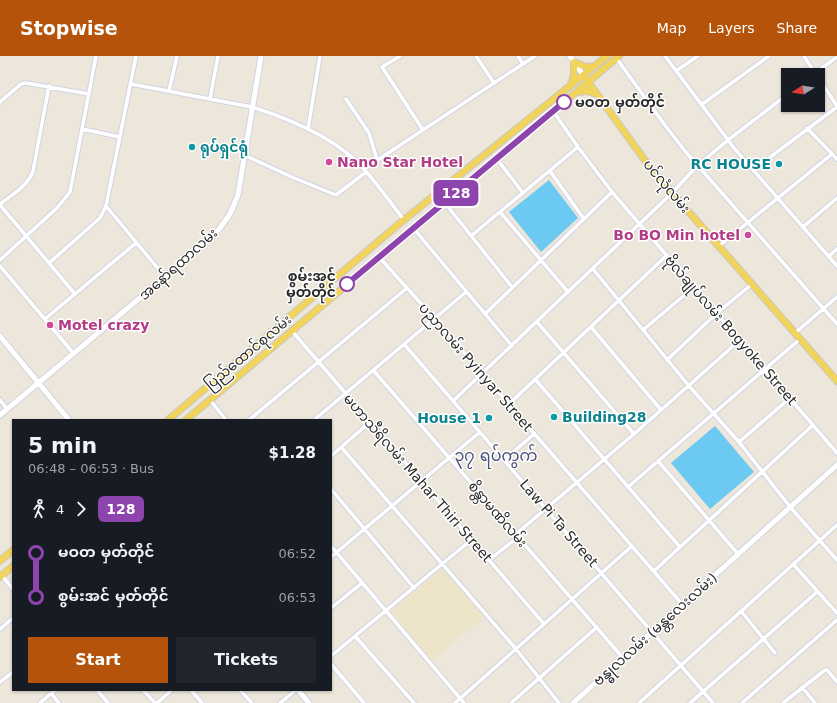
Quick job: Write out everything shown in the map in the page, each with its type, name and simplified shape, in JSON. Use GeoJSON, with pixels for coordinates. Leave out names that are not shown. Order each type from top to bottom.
{"type":"FeatureCollection","features":[{"type":"Feature","properties":{"kind":"main road","name":"အနော်ရထာလမ်း"},"geometry":{"type":"LineString","coordinates":[[0,415],[204,245],[220,228],[230,214],[238,195],[261,56]]}},
{"type":"Feature","properties":{"kind":"main road"},"geometry":{"type":"LineString","coordinates":[[570,56],[583,75]]}},
{"type":"Feature","properties":{"kind":"main road","name":"ပြည်ထောင်စုလမ်း"},"geometry":{"type":"LineString","coordinates":[[169,419],[404,220],[607,56]]}},
{"type":"Feature","properties":{"kind":"main road","name":"ပြည်ထောင်စုလမ်း"},"geometry":{"type":"LineString","coordinates":[[187,419],[618,57]]}},
{"type":"Feature","properties":{"kind":"main road"},"geometry":{"type":"LineString","coordinates":[[574,62],[579,65],[592,67]]}},
{"type":"Feature","properties":{"kind":"main road"},"geometry":{"type":"LineString","coordinates":[[571,85],[574,76],[574,62]]}},
{"type":"Feature","properties":{"kind":"main road"},"geometry":{"type":"LineString","coordinates":[[575,92],[587,91],[597,94],[595,83],[597,74]]}},
{"type":"Feature","properties":{"kind":"main road","name":"ပင်လုံလမ်း"},"geometry":{"type":"LineString","coordinates":[[583,75],[648,164],[837,382]]}},
{"type":"Feature","properties":{"kind":"main road"},"geometry":{"type":"LineString","coordinates":[[362,256],[370,266]]}},
{"type":"Feature","properties":{"kind":"main road"},"geometry":{"type":"LineString","coordinates":[[0,336],[69,419]]}},
{"type":"Feature","properties":{"kind":"main road","name":"ဗန္ဓုလလမ်း (မန္တလေးလမ်း)"},"geometry":{"type":"LineString","coordinates":[[573,703],[837,465]]}},
{"type":"Feature","properties":{"kind":"main road"},"geometry":{"type":"LineString","coordinates":[[0,561],[12,551]]}},
{"type":"Feature","properties":{"kind":"main road"},"geometry":{"type":"LineString","coordinates":[[1,576],[12,567]]}},
{"type":"Feature","properties":{"kind":"main road"},"geometry":{"type":"LineString","coordinates":[[298,691],[309,703]]}},
{"type":"Feature","properties":{"kind":"street"},"geometry":{"type":"LineString","coordinates":[[0,260],[65,200],[70,192],[96,56]]}},
{"type":"Feature","properties":{"kind":"street"},"geometry":{"type":"LineString","coordinates":[[49,263],[100,218],[106,206],[136,56]]}},
{"type":"Feature","properties":{"kind":"street"},"geometry":{"type":"LineString","coordinates":[[169,91],[177,56]]}},
{"type":"Feature","properties":{"kind":"street"},"geometry":{"type":"LineString","coordinates":[[210,99],[218,56]]}},
{"type":"Feature","properties":{"kind":"street"},"geometry":{"type":"LineString","coordinates":[[308,129],[320,56]]}},
{"type":"Feature","properties":{"kind":"street"},"geometry":{"type":"LineString","coordinates":[[400,56],[382,67],[423,130]]}},
{"type":"Feature","properties":{"kind":"street"},"geometry":{"type":"LineString","coordinates":[[476,56],[494,83]]}},
{"type":"Feature","properties":{"kind":"street"},"geometry":{"type":"LineString","coordinates":[[518,56],[523,64]]}},
{"type":"Feature","properties":{"kind":"street"},"geometry":{"type":"LineString","coordinates":[[244,155],[336,195],[377,160],[535,56]]}},
{"type":"Feature","properties":{"kind":"street"},"geometry":{"type":"LineString","coordinates":[[665,56],[728,140],[837,266]]}},
{"type":"Feature","properties":{"kind":"street"},"geometry":{"type":"LineString","coordinates":[[676,71],[698,56]]}},
{"type":"Feature","properties":{"kind":"street"},"geometry":{"type":"LineString","coordinates":[[701,105],[769,56]]}},
{"type":"Feature","properties":{"kind":"street"},"geometry":{"type":"LineString","coordinates":[[804,56],[811,68]]}},
{"type":"Feature","properties":{"kind":"street"},"geometry":{"type":"LineString","coordinates":[[618,57],[664,124],[697,166],[837,324]]}},
{"type":"Feature","properties":{"kind":"street"},"geometry":{"type":"LineString","coordinates":[[824,68],[837,57]]}},
{"type":"Feature","properties":{"kind":"street"},"geometry":{"type":"LineString","coordinates":[[0,102],[26,82],[89,94]]}},
{"type":"Feature","properties":{"kind":"street"},"geometry":{"type":"LineString","coordinates":[[131,84],[252,107],[308,129],[344,152],[365,171],[404,220]]}},
{"type":"Feature","properties":{"kind":"street"},"geometry":{"type":"LineString","coordinates":[[49,86],[33,171],[30,179],[25,185],[0,204],[75,294]]}},
{"type":"Feature","properties":{"kind":"street"},"geometry":{"type":"LineString","coordinates":[[754,170],[807,128],[837,107],[825,90]]}},
{"type":"Feature","properties":{"kind":"street"},"geometry":{"type":"LineString","coordinates":[[346,99],[369,133],[377,160]]}},
{"type":"Feature","properties":{"kind":"street"},"geometry":{"type":"LineString","coordinates":[[453,401],[672,193],[697,166],[781,99]]}},
{"type":"Feature","properties":{"kind":"street","name":"ဗိုလ်ချုပ်လမ်း Bogyoke Street"},"geometry":{"type":"LineString","coordinates":[[553,111],[612,192],[837,453]]}},
{"type":"Feature","properties":{"kind":"street"},"geometry":{"type":"LineString","coordinates":[[807,128],[837,159]]}},
{"type":"Feature","properties":{"kind":"street"},"geometry":{"type":"LineString","coordinates":[[82,129],[120,137]]}},
{"type":"Feature","properties":{"kind":"street"},"geometry":{"type":"LineString","coordinates":[[471,236],[578,147]]}},
{"type":"Feature","properties":{"kind":"street"},"geometry":{"type":"LineString","coordinates":[[719,246],[832,154]]}},
{"type":"Feature","properties":{"kind":"street"},"geometry":{"type":"LineString","coordinates":[[497,159],[523,193]]}},
{"type":"Feature","properties":{"kind":"street"},"geometry":{"type":"LineString","coordinates":[[550,171],[584,219]]}},
{"type":"Feature","properties":{"kind":"street"},"geometry":{"type":"LineString","coordinates":[[485,314],[612,192]]}},
{"type":"Feature","properties":{"kind":"street"},"geometry":{"type":"LineString","coordinates":[[803,227],[837,198]]}},
{"type":"Feature","properties":{"kind":"street"},"geometry":{"type":"LineString","coordinates":[[445,203],[512,287]]}},
{"type":"Feature","properties":{"kind":"street"},"geometry":{"type":"LineString","coordinates":[[106,206],[165,277]]}},
{"type":"Feature","properties":{"kind":"street"},"geometry":{"type":"LineString","coordinates":[[500,212],[568,292]]}},
{"type":"Feature","properties":{"kind":"street"},"geometry":{"type":"LineString","coordinates":[[414,229],[512,346]]}},
{"type":"Feature","properties":{"kind":"street"},"geometry":{"type":"LineString","coordinates":[[45,319],[136,243]]}},
{"type":"Feature","properties":{"kind":"street"},"geometry":{"type":"LineString","coordinates":[[828,256],[837,249]]}},
{"type":"Feature","properties":{"kind":"street"},"geometry":{"type":"LineString","coordinates":[[508,404],[667,256]]}},
{"type":"Feature","properties":{"kind":"street","name":"ပညာလမ်း Pyinyar Street"},"geometry":{"type":"LineString","coordinates":[[379,257],[435,319],[682,604]]}},
{"type":"Feature","properties":{"kind":"street"},"geometry":{"type":"LineString","coordinates":[[0,266],[74,354]]}},
{"type":"Feature","properties":{"kind":"street"},"geometry":{"type":"LineString","coordinates":[[593,269],[666,360],[739,442],[791,508],[837,560]]}},
{"type":"Feature","properties":{"kind":"street"},"geometry":{"type":"LineString","coordinates":[[666,360],[717,313],[752,284]]}},
{"type":"Feature","properties":{"kind":"street"},"geometry":{"type":"LineString","coordinates":[[643,330],[694,287]]}},
{"type":"Feature","properties":{"kind":"street"},"geometry":{"type":"LineString","coordinates":[[249,419],[407,288]]}},
{"type":"Feature","properties":{"kind":"street"},"geometry":{"type":"LineString","coordinates":[[315,419],[466,292]]}},
{"type":"Feature","properties":{"kind":"street"},"geometry":{"type":"LineString","coordinates":[[795,333],[837,297]]}},
{"type":"Feature","properties":{"kind":"street"},"geometry":{"type":"LineString","coordinates":[[537,322],[634,434]]}},
{"type":"Feature","properties":{"kind":"street"},"geometry":{"type":"LineString","coordinates":[[591,327],[661,410]]}},
{"type":"Feature","properties":{"kind":"street","name":"မဟာသီရိလမ်း Mahar Thiri Street"},"geometry":{"type":"LineString","coordinates":[[292,331],[544,624]]}},
{"type":"Feature","properties":{"kind":"street"},"geometry":{"type":"LineString","coordinates":[[628,487],[800,339]]}},
{"type":"Feature","properties":{"kind":"street"},"geometry":{"type":"LineString","coordinates":[[489,560],[546,509],[605,460],[740,340]]}},
{"type":"Feature","properties":{"kind":"street","name":"Law Pi Ta Street"},"geometry":{"type":"LineString","coordinates":[[404,344],[713,703]]}},
{"type":"Feature","properties":{"kind":"street","name":"စိန္တာမဏိလမ်း"},"geometry":{"type":"LineString","coordinates":[[373,370],[623,658]]}},
{"type":"Feature","properties":{"kind":"street"},"geometry":{"type":"LineString","coordinates":[[535,379],[680,547]]}},
{"type":"Feature","properties":{"kind":"street"},"geometry":{"type":"LineString","coordinates":[[210,384],[218,393]]}},
{"type":"Feature","properties":{"kind":"street"},"geometry":{"type":"LineString","coordinates":[[739,442],[790,398]]}},
{"type":"Feature","properties":{"kind":"street"},"geometry":{"type":"LineString","coordinates":[[0,400],[7,409]]}},
{"type":"Feature","properties":{"kind":"street"},"geometry":{"type":"LineString","coordinates":[[210,400],[225,419]]}},
{"type":"Feature","properties":{"kind":"street"},"geometry":{"type":"LineString","coordinates":[[332,455],[370,422]]}},
{"type":"Feature","properties":{"kind":"street"},"geometry":{"type":"LineString","coordinates":[[654,571],[813,425]]}},
{"type":"Feature","properties":{"kind":"street"},"geometry":{"type":"LineString","coordinates":[[332,556],[480,432]]}},
{"type":"Feature","properties":{"kind":"street"},"geometry":{"type":"LineString","coordinates":[[504,460],[534,434]]}},
{"type":"Feature","properties":{"kind":"street"},"geometry":{"type":"LineString","coordinates":[[341,447],[516,649],[559,703]]}},
{"type":"Feature","properties":{"kind":"street"},"geometry":{"type":"LineString","coordinates":[[658,461],[738,554]]}},
{"type":"Feature","properties":{"kind":"street"},"geometry":{"type":"LineString","coordinates":[[332,490],[414,588]]}},
{"type":"Feature","properties":{"kind":"street"},"geometry":{"type":"LineString","coordinates":[[638,703],[837,524]]}},
{"type":"Feature","properties":{"kind":"street"},"geometry":{"type":"LineString","coordinates":[[332,655],[471,540]]}},
{"type":"Feature","properties":{"kind":"street"},"geometry":{"type":"LineString","coordinates":[[455,703],[632,546]]}},
{"type":"Feature","properties":{"kind":"street"},"geometry":{"type":"LineString","coordinates":[[332,547],[464,703]]}},
{"type":"Feature","properties":{"kind":"street"},"geometry":{"type":"LineString","coordinates":[[793,564],[837,613]]}},
{"type":"Feature","properties":{"kind":"street"},"geometry":{"type":"LineString","coordinates":[[1,576],[12,588]]}},
{"type":"Feature","properties":{"kind":"street"},"geometry":{"type":"LineString","coordinates":[[332,607],[362,583]]}},
{"type":"Feature","properties":{"kind":"street"},"geometry":{"type":"LineString","coordinates":[[690,703],[817,592]]}},
{"type":"Feature","properties":{"kind":"street"},"geometry":{"type":"LineString","coordinates":[[741,611],[775,653]]}},
{"type":"Feature","properties":{"kind":"street"},"geometry":{"type":"LineString","coordinates":[[0,629],[12,619]]}},
{"type":"Feature","properties":{"kind":"street"},"geometry":{"type":"LineString","coordinates":[[742,703],[837,620]]}},
{"type":"Feature","properties":{"kind":"street"},"geometry":{"type":"LineString","coordinates":[[511,703],[596,627]]}},
{"type":"Feature","properties":{"kind":"street"},"geometry":{"type":"LineString","coordinates":[[355,636],[414,703]]}},
{"type":"Feature","properties":{"kind":"street"},"geometry":{"type":"LineString","coordinates":[[332,665],[364,703]]}},
{"type":"Feature","properties":{"kind":"street"},"geometry":{"type":"LineString","coordinates":[[783,703],[825,670],[827,670],[837,682]]}},
{"type":"Feature","properties":{"kind":"street"},"geometry":{"type":"LineString","coordinates":[[0,682],[12,673]]}},
{"type":"Feature","properties":{"kind":"street"},"geometry":{"type":"LineString","coordinates":[[802,687],[815,703]]}},
{"type":"Feature","properties":{"kind":"street"},"geometry":{"type":"LineString","coordinates":[[40,703],[54,691]]}},
{"type":"Feature","properties":{"kind":"street"},"geometry":{"type":"LineString","coordinates":[[98,691],[108,703]]}},
{"type":"Feature","properties":{"kind":"street"},"geometry":{"type":"LineString","coordinates":[[144,691],[156,703],[171,691]]}},
{"type":"Feature","properties":{"kind":"street"},"geometry":{"type":"LineString","coordinates":[[192,691],[202,703]]}},
{"type":"Feature","properties":{"kind":"street"},"geometry":{"type":"LineString","coordinates":[[241,691],[252,703]]}},
{"type":"Feature","properties":{"kind":"street"},"geometry":{"type":"LineString","coordinates":[[280,703],[296,691]]}},
{"type":"Feature","properties":{"kind":"street"},"geometry":{"type":"LineString","coordinates":[[51,693],[59,703]]}},
{"type":"Feature","properties":{"kind":"shaded area"},"geometry":{"type":"Polygon","coordinates":[[[444,568],[484,616],[432,661],[391,611],[444,568]]]}},
{"type":"Feature","properties":{"kind":"water"},"geometry":{"type":"Polygon","coordinates":[[[549,180],[578,218],[541,252],[509,212],[549,180]]]}},
{"type":"Feature","properties":{"kind":"water"},"geometry":{"type":"Polygon","coordinates":[[[715,426],[754,472],[710,509],[671,463],[715,426]]]}},
{"type":"Feature","properties":{"kind":"bus line","name":"128"},"geometry":{"type":"LineString","coordinates":[[347,284],[564,102]]}},
{"type":"Feature","properties":{"kind":"place","name":"မဝတ မှတ်တိုင်"},"geometry":{"type":"Point","coordinates":[564,102]}},
{"type":"Feature","properties":{"kind":"place","name":"ရုပ်ရှင်ရုံ"},"geometry":{"type":"Point","coordinates":[192,147]}},
{"type":"Feature","properties":{"kind":"place","name":"Nano Star Hotel"},"geometry":{"type":"Point","coordinates":[329,162]}},
{"type":"Feature","properties":{"kind":"place","name":"RC HOUSE"},"geometry":{"type":"Point","coordinates":[779,164]}},
{"type":"Feature","properties":{"kind":"place","name":"Bo BO Min hotel"},"geometry":{"type":"Point","coordinates":[748,235]}},
{"type":"Feature","properties":{"kind":"place","name":"စွမ်းအင် မှတ်တိုင်"},"geometry":{"type":"Point","coordinates":[347,284]}},
{"type":"Feature","properties":{"kind":"place","name":"Motel crazy"},"geometry":{"type":"Point","coordinates":[50,325]}},
{"type":"Feature","properties":{"kind":"place","name":"Building28"},"geometry":{"type":"Point","coordinates":[554,417]}},
{"type":"Feature","properties":{"kind":"place","name":"House 1"},"geometry":{"type":"Point","coordinates":[489,418]}},
{"type":"Feature","properties":{"kind":"district","name":"၃၇ ရပ်ကွက်"},"geometry":{"type":"Point","coordinates":[496,455]}}]}
